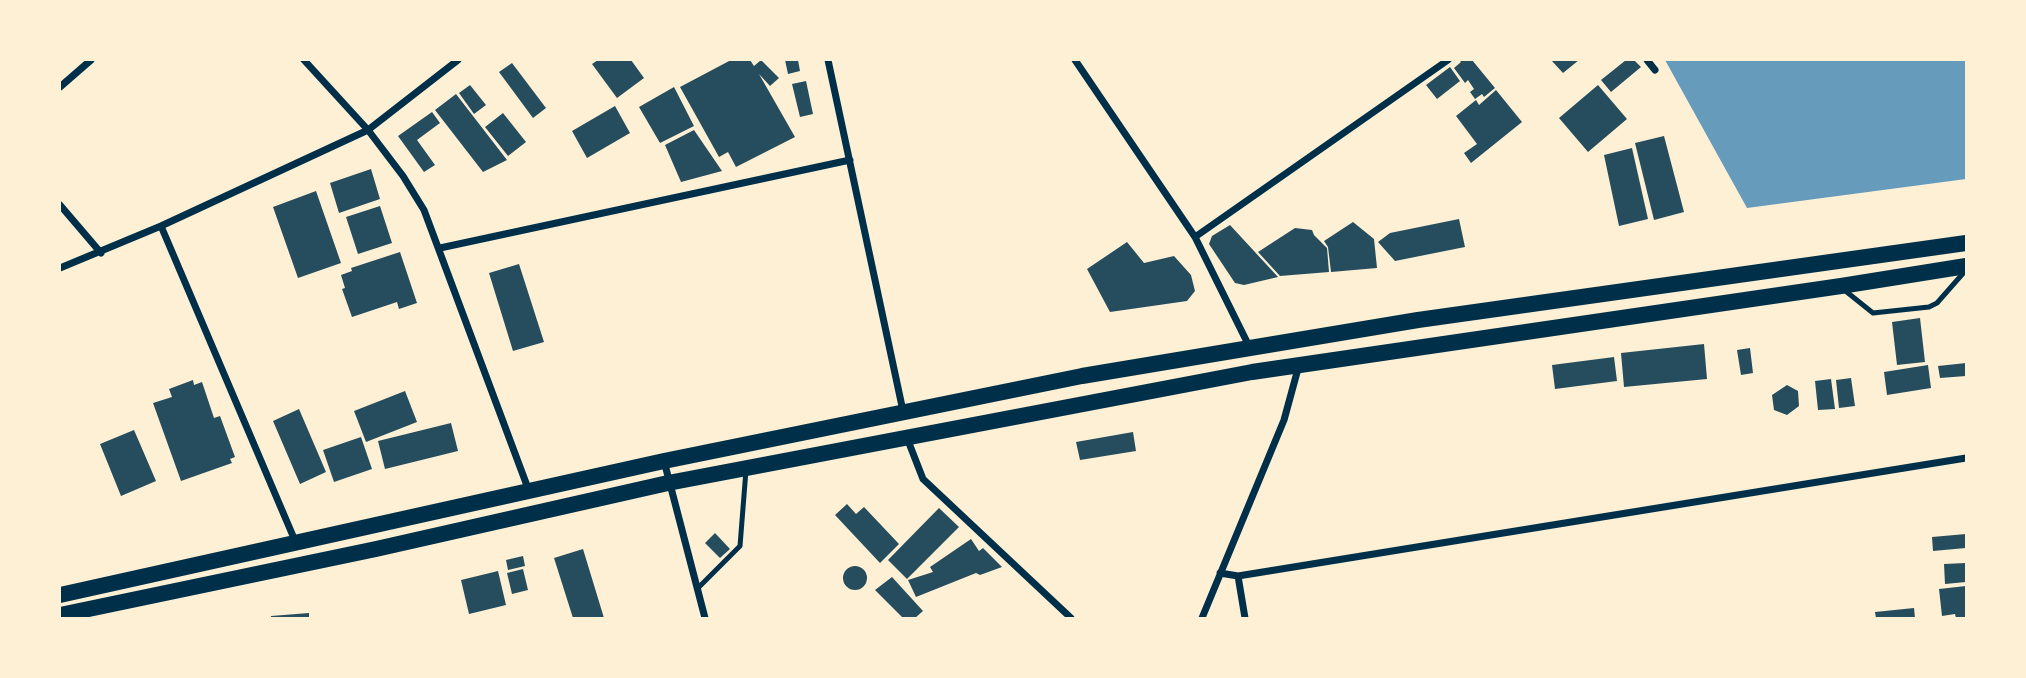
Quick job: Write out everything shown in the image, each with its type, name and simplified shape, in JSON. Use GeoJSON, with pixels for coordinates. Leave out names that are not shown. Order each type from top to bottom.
{"type":"FeatureCollection","features":[{"type":"Feature","properties":{"kind":"highway"},"geometry":{"type":"LineString","coordinates":[[60,595],[664,461],[1082,376],[1418,320],[1966,243]]}},
{"type":"Feature","properties":{"kind":"highway"},"geometry":{"type":"LineString","coordinates":[[1838,262],[1841,286]]}},
{"type":"Feature","properties":{"kind":"highway"},"geometry":{"type":"LineString","coordinates":[[60,615],[376,549],[668,483],[1252,372],[1966,267]]}},
{"type":"Feature","properties":{"kind":"highway"},"geometry":{"type":"LineString","coordinates":[[1296,341],[1299,365]]}},
{"type":"Feature","properties":{"kind":"highway"},"geometry":{"type":"LineString","coordinates":[[1250,347],[1252,372]]}},
{"type":"Feature","properties":{"kind":"street"},"geometry":{"type":"LineString","coordinates":[[60,87],[91,60]]}},
{"type":"Feature","properties":{"kind":"street"},"geometry":{"type":"LineString","coordinates":[[304,60],[368,130],[417,198],[440,248],[529,493]]}},
{"type":"Feature","properties":{"kind":"street"},"geometry":{"type":"LineString","coordinates":[[60,268],[101,253],[368,130],[458,60]]}},
{"type":"Feature","properties":{"kind":"street"},"geometry":{"type":"LineString","coordinates":[[828,60],[903,411]]}},
{"type":"Feature","properties":{"kind":"street"},"geometry":{"type":"LineString","coordinates":[[1075,60],[1195,237],[1250,347]]}},
{"type":"Feature","properties":{"kind":"street"},"geometry":{"type":"LineString","coordinates":[[1195,237],[1448,60]]}},
{"type":"Feature","properties":{"kind":"street"},"geometry":{"type":"LineString","coordinates":[[1647,60],[1655,71]]}},
{"type":"Feature","properties":{"kind":"street"},"geometry":{"type":"LineString","coordinates":[[440,248],[849,160]]}},
{"type":"Feature","properties":{"kind":"street"},"geometry":{"type":"LineString","coordinates":[[60,205],[101,253]]}},
{"type":"Feature","properties":{"kind":"street"},"geometry":{"type":"LineString","coordinates":[[161,226],[296,544]]}},
{"type":"Feature","properties":{"kind":"street"},"geometry":{"type":"LineString","coordinates":[[1202,618],[1284,420],[1299,365]]}},
{"type":"Feature","properties":{"kind":"street"},"geometry":{"type":"LineString","coordinates":[[907,438],[923,479],[1071,618]]}},
{"type":"Feature","properties":{"kind":"street"},"geometry":{"type":"LineString","coordinates":[[1220,573],[1238,576],[1966,458]]}},
{"type":"Feature","properties":{"kind":"street"},"geometry":{"type":"LineString","coordinates":[[664,461],[705,618]]}},
{"type":"Feature","properties":{"kind":"street"},"geometry":{"type":"LineString","coordinates":[[1238,576],[1245,618]]}},
{"type":"Feature","properties":{"kind":"lane"},"geometry":{"type":"LineString","coordinates":[[1841,286],[1873,313],[1929,307],[1937,303],[1966,267]]}},
{"type":"Feature","properties":{"kind":"lane"},"geometry":{"type":"LineString","coordinates":[[697,589],[740,547],[746,470]]}},
{"type":"Feature","properties":{"kind":"water"},"geometry":{"type":"Polygon","coordinates":[[[1665,60],[1966,60],[1966,179],[1747,208],[1665,60]]]}},
{"type":"Feature","properties":{"kind":"building"},"geometry":{"type":"Polygon","coordinates":[[[598,60],[631,60],[644,78],[617,98],[592,64],[598,60]]]}},
{"type":"Feature","properties":{"kind":"building"},"geometry":{"type":"Polygon","coordinates":[[[731,60],[750,60],[754,66],[761,60],[779,78],[770,86],[759,74],[795,137],[736,167],[728,152],[719,157],[680,87],[731,60]]]}},
{"type":"Feature","properties":{"kind":"building"},"geometry":{"type":"Polygon","coordinates":[[[785,60],[798,60],[800,71],[788,74],[785,60]]]}},
{"type":"Feature","properties":{"kind":"building"},"geometry":{"type":"Polygon","coordinates":[[[1459,60],[1472,60],[1495,88],[1484,97],[1482,94],[1475,99],[1470,92],[1474,89],[1468,80],[1465,83],[1454,68],[1461,62],[1459,60]]]}},
{"type":"Feature","properties":{"kind":"building"},"geometry":{"type":"Polygon","coordinates":[[[1551,60],[1579,60],[1563,73],[1551,60]]]}},
{"type":"Feature","properties":{"kind":"building"},"geometry":{"type":"Polygon","coordinates":[[[1626,60],[1634,60],[1641,67],[1611,92],[1601,80],[1626,60]]]}},
{"type":"Feature","properties":{"kind":"building"},"geometry":{"type":"Polygon","coordinates":[[[512,63],[546,108],[533,118],[499,72],[512,63]]]}},
{"type":"Feature","properties":{"kind":"building"},"geometry":{"type":"Polygon","coordinates":[[[1450,67],[1460,81],[1437,99],[1426,85],[1450,67]]]}},
{"type":"Feature","properties":{"kind":"building"},"geometry":{"type":"Polygon","coordinates":[[[806,81],[813,114],[800,117],[792,84],[806,81]]]}},
{"type":"Feature","properties":{"kind":"building"},"geometry":{"type":"Polygon","coordinates":[[[470,85],[486,105],[474,114],[459,93],[470,85]]]}},
{"type":"Feature","properties":{"kind":"building"},"geometry":{"type":"Polygon","coordinates":[[[1598,85],[1627,119],[1588,152],[1559,118],[1598,85]]]}},
{"type":"Feature","properties":{"kind":"building"},"geometry":{"type":"Polygon","coordinates":[[[674,87],[694,126],[660,143],[639,107],[674,87]]]}},
{"type":"Feature","properties":{"kind":"building"},"geometry":{"type":"Polygon","coordinates":[[[1496,90],[1522,122],[1471,163],[1464,153],[1477,144],[1456,116],[1476,100],[1479,105],[1496,90]]]}},
{"type":"Feature","properties":{"kind":"building"},"geometry":{"type":"Polygon","coordinates":[[[456,94],[507,160],[483,172],[435,110],[456,94]]]}},
{"type":"Feature","properties":{"kind":"building"},"geometry":{"type":"Polygon","coordinates":[[[615,106],[630,133],[587,158],[572,131],[615,106]]]}},
{"type":"Feature","properties":{"kind":"building"},"geometry":{"type":"Polygon","coordinates":[[[432,112],[440,123],[417,140],[435,165],[424,172],[398,136],[432,112]]]}},
{"type":"Feature","properties":{"kind":"building"},"geometry":{"type":"Polygon","coordinates":[[[503,113],[526,142],[508,156],[485,127],[503,113]]]}},
{"type":"Feature","properties":{"kind":"building"},"geometry":{"type":"Polygon","coordinates":[[[694,130],[722,171],[681,182],[665,145],[694,130]]]}},
{"type":"Feature","properties":{"kind":"building"},"geometry":{"type":"Polygon","coordinates":[[[1664,136],[1684,212],[1654,220],[1635,143],[1664,136]]]}},
{"type":"Feature","properties":{"kind":"building"},"geometry":{"type":"Polygon","coordinates":[[[1632,148],[1648,219],[1619,226],[1604,155],[1632,148]]]}},
{"type":"Feature","properties":{"kind":"building"},"geometry":{"type":"Polygon","coordinates":[[[371,169],[380,199],[339,213],[330,183],[371,169]]]}},
{"type":"Feature","properties":{"kind":"building"},"geometry":{"type":"Polygon","coordinates":[[[316,191],[341,263],[298,278],[273,207],[316,191]]]}},
{"type":"Feature","properties":{"kind":"building"},"geometry":{"type":"Polygon","coordinates":[[[380,206],[392,243],[358,254],[346,217],[380,206]]]}},
{"type":"Feature","properties":{"kind":"building"},"geometry":{"type":"Polygon","coordinates":[[[1459,219],[1465,247],[1395,261],[1378,242],[1390,233],[1459,219]]]}},
{"type":"Feature","properties":{"kind":"building"},"geometry":{"type":"Polygon","coordinates":[[[1353,222],[1374,239],[1377,268],[1331,272],[1328,247],[1324,241],[1353,222]]]}},
{"type":"Feature","properties":{"kind":"building"},"geometry":{"type":"Polygon","coordinates":[[[1230,225],[1278,277],[1244,285],[1235,283],[1209,244],[1212,236],[1230,225]]]}},
{"type":"Feature","properties":{"kind":"building"},"geometry":{"type":"Polygon","coordinates":[[[1295,228],[1312,230],[1327,248],[1329,272],[1280,276],[1258,252],[1295,228]]]}},
{"type":"Feature","properties":{"kind":"building"},"geometry":{"type":"Polygon","coordinates":[[[1127,242],[1144,263],[1174,256],[1191,275],[1195,291],[1187,301],[1110,312],[1087,269],[1127,242]]]}},
{"type":"Feature","properties":{"kind":"building"},"geometry":{"type":"Polygon","coordinates":[[[400,252],[417,303],[399,309],[397,302],[352,317],[342,289],[345,288],[341,275],[352,271],[351,268],[400,252]]]}},
{"type":"Feature","properties":{"kind":"building"},"geometry":{"type":"Polygon","coordinates":[[[519,264],[544,342],[513,351],[489,273],[519,264]]]}},
{"type":"Feature","properties":{"kind":"building"},"geometry":{"type":"Polygon","coordinates":[[[1920,318],[1925,362],[1897,365],[1892,322],[1920,318]]]}},
{"type":"Feature","properties":{"kind":"building"},"geometry":{"type":"Polygon","coordinates":[[[1704,344],[1707,379],[1624,387],[1621,353],[1704,344]]]}},
{"type":"Feature","properties":{"kind":"building"},"geometry":{"type":"Polygon","coordinates":[[[1750,348],[1753,373],[1741,375],[1737,350],[1750,348]]]}},
{"type":"Feature","properties":{"kind":"building"},"geometry":{"type":"Polygon","coordinates":[[[1614,357],[1617,381],[1555,389],[1552,365],[1614,357]]]}},
{"type":"Feature","properties":{"kind":"building"},"geometry":{"type":"Polygon","coordinates":[[[1966,363],[1966,376],[1940,378],[1938,366],[1966,363]]]}},
{"type":"Feature","properties":{"kind":"building"},"geometry":{"type":"Polygon","coordinates":[[[1928,365],[1931,388],[1887,395],[1884,372],[1928,365]]]}},
{"type":"Feature","properties":{"kind":"building"},"geometry":{"type":"Polygon","coordinates":[[[1851,378],[1855,406],[1839,408],[1836,380],[1851,378]]]}},
{"type":"Feature","properties":{"kind":"building"},"geometry":{"type":"Polygon","coordinates":[[[1831,379],[1835,409],[1818,410],[1815,381],[1831,379]]]}},
{"type":"Feature","properties":{"kind":"building"},"geometry":{"type":"Polygon","coordinates":[[[193,380],[194,385],[202,382],[214,418],[220,416],[235,457],[230,459],[232,463],[181,481],[153,403],[172,397],[169,389],[193,380]]]}},
{"type":"Feature","properties":{"kind":"building"},"geometry":{"type":"Polygon","coordinates":[[[1787,385],[1798,391],[1799,406],[1787,415],[1774,410],[1772,395],[1787,385]]]}},
{"type":"Feature","properties":{"kind":"building"},"geometry":{"type":"Polygon","coordinates":[[[405,391],[417,422],[366,442],[354,411],[405,391]]]}},
{"type":"Feature","properties":{"kind":"building"},"geometry":{"type":"Polygon","coordinates":[[[299,409],[326,472],[300,484],[273,421],[299,409]]]}},
{"type":"Feature","properties":{"kind":"building"},"geometry":{"type":"Polygon","coordinates":[[[451,423],[458,451],[385,469],[378,441],[451,423]]]}},
{"type":"Feature","properties":{"kind":"building"},"geometry":{"type":"Polygon","coordinates":[[[134,430],[156,481],[121,496],[100,444],[134,430]]]}},
{"type":"Feature","properties":{"kind":"building"},"geometry":{"type":"Polygon","coordinates":[[[1133,432],[1136,451],[1080,460],[1076,442],[1133,432]]]}},
{"type":"Feature","properties":{"kind":"building"},"geometry":{"type":"Polygon","coordinates":[[[361,437],[372,469],[334,482],[323,450],[361,437]]]}},
{"type":"Feature","properties":{"kind":"building"},"geometry":{"type":"Polygon","coordinates":[[[847,504],[856,514],[864,507],[899,544],[880,563],[835,515],[847,504]]]}},
{"type":"Feature","properties":{"kind":"building"},"geometry":{"type":"Polygon","coordinates":[[[939,508],[959,527],[907,579],[888,560],[939,508]]]}},
{"type":"Feature","properties":{"kind":"building"},"geometry":{"type":"Polygon","coordinates":[[[715,533],[730,549],[720,558],[705,543],[715,533]]]}},
{"type":"Feature","properties":{"kind":"building"},"geometry":{"type":"Polygon","coordinates":[[[1966,534],[1966,548],[1933,551],[1932,537],[1966,534]]]}},
{"type":"Feature","properties":{"kind":"building"},"geometry":{"type":"Polygon","coordinates":[[[971,539],[979,551],[983,548],[1002,567],[980,575],[976,573],[916,597],[908,580],[933,572],[930,567],[971,539]]]}},
{"type":"Feature","properties":{"kind":"building"},"geometry":{"type":"Polygon","coordinates":[[[583,549],[604,618],[573,618],[554,558],[583,549]]]}},
{"type":"Feature","properties":{"kind":"building"},"geometry":{"type":"Polygon","coordinates":[[[523,556],[525,566],[508,570],[506,560],[523,556]]]}},
{"type":"Feature","properties":{"kind":"building"},"geometry":{"type":"Polygon","coordinates":[[[1966,563],[1966,582],[1945,584],[1944,564],[1966,563]]]}},
{"type":"Feature","properties":{"kind":"building"},"geometry":{"type":"Polygon","coordinates":[[[855,566],[864,569],[867,578],[864,587],[855,590],[846,587],[843,578],[846,569],[855,566]]]}},
{"type":"Feature","properties":{"kind":"building"},"geometry":{"type":"Polygon","coordinates":[[[523,569],[528,590],[512,594],[507,573],[523,569]]]}},
{"type":"Feature","properties":{"kind":"building"},"geometry":{"type":"Polygon","coordinates":[[[498,571],[506,605],[469,614],[461,580],[498,571]]]}},
{"type":"Feature","properties":{"kind":"building"},"geometry":{"type":"Polygon","coordinates":[[[892,577],[923,611],[915,618],[903,618],[875,590],[892,577]]]}},
{"type":"Feature","properties":{"kind":"building"},"geometry":{"type":"Polygon","coordinates":[[[1966,586],[1966,618],[1956,618],[1955,614],[1942,616],[1939,589],[1966,586]]]}},
{"type":"Feature","properties":{"kind":"building"},"geometry":{"type":"Polygon","coordinates":[[[1914,608],[1915,618],[1876,618],[1875,612],[1914,608]]]}},
{"type":"Feature","properties":{"kind":"building"},"geometry":{"type":"Polygon","coordinates":[[[309,613],[309,618],[271,618],[271,616],[309,613]]]}}]}
